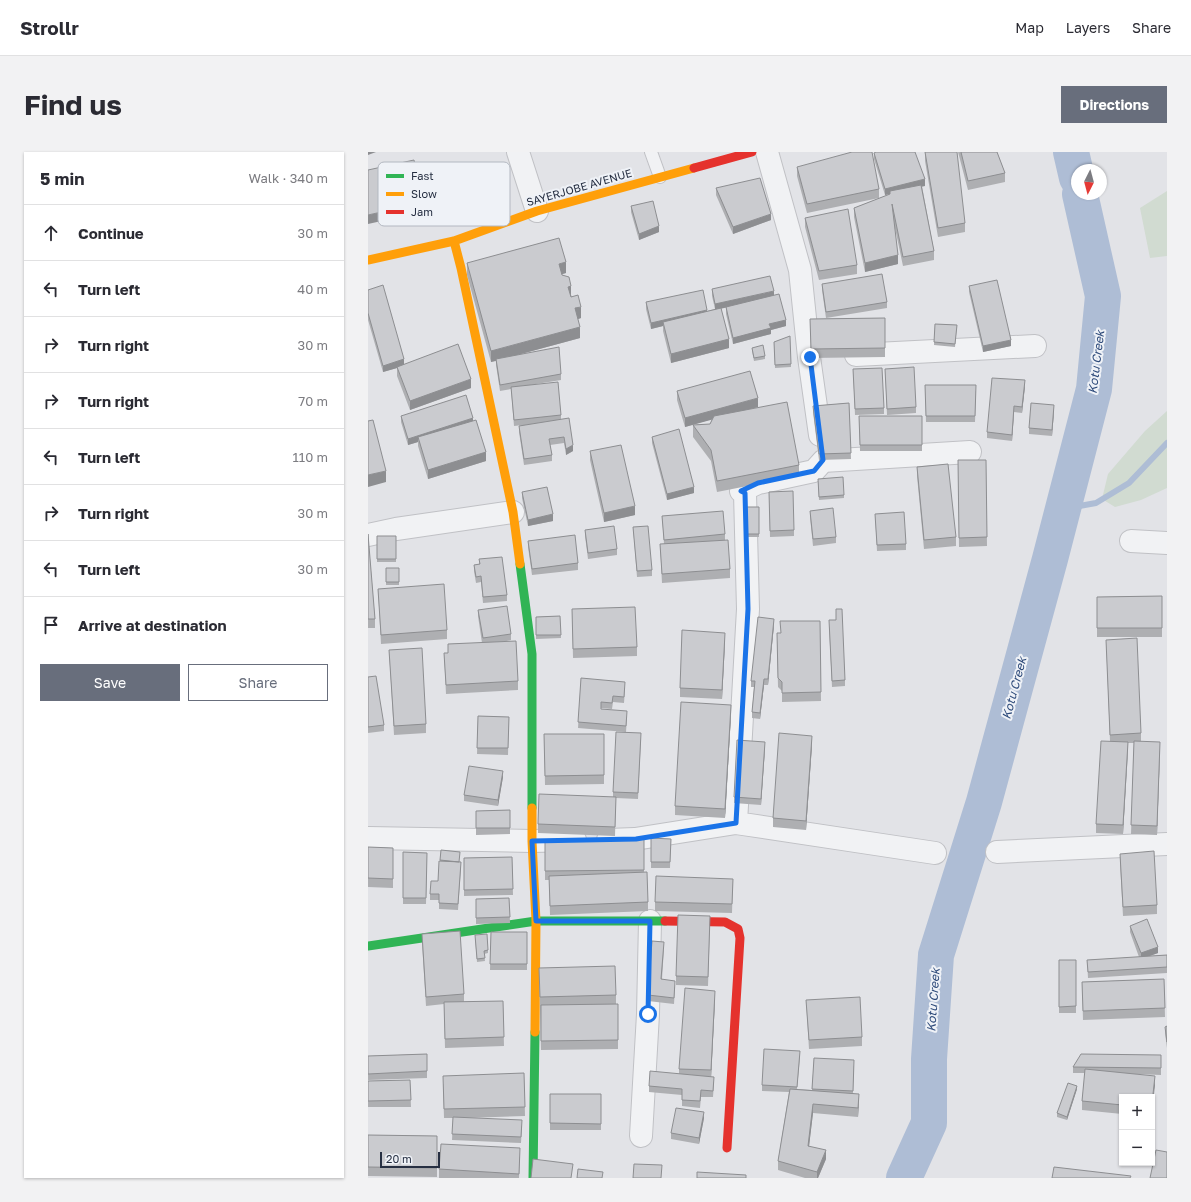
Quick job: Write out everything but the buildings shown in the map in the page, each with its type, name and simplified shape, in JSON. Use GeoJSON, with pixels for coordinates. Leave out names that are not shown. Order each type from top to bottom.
{"type":"FeatureCollection","features":[{"type":"Feature","properties":{"kind":"street"},"geometry":{"type":"LineString","coordinates":[[518,152],[536,210]]}},
{"type":"Feature","properties":{"kind":"street","name":"SAYERJOBE AVENUE"},"geometry":{"type":"LineString","coordinates":[[510,220],[536,210],[660,177],[721,156],[752,152]]}},
{"type":"Feature","properties":{"kind":"street"},"geometry":{"type":"LineString","coordinates":[[736,823],[748,609],[745,493],[741,491],[758,483],[814,471],[823,460],[823,357],[767,152]]}},
{"type":"Feature","properties":{"kind":"street","name":"SAYERJOBE AVENUE"},"geometry":{"type":"LineString","coordinates":[[368,260],[454,241],[494,226]]}},
{"type":"Feature","properties":{"kind":"street"},"geometry":{"type":"LineString","coordinates":[[454,241],[513,512],[532,654],[532,841],[536,921],[533,1178]]}},
{"type":"Feature","properties":{"kind":"street"},"geometry":{"type":"LineString","coordinates":[[823,357],[1035,346]]}},
{"type":"Feature","properties":{"kind":"street"},"geometry":{"type":"LineString","coordinates":[[823,460],[970,452]]}},
{"type":"Feature","properties":{"kind":"street"},"geometry":{"type":"LineString","coordinates":[[368,535],[396,529],[513,512]]}},
{"type":"Feature","properties":{"kind":"street"},"geometry":{"type":"LineString","coordinates":[[1131,541],[1167,543]]}},
{"type":"Feature","properties":{"kind":"street"},"geometry":{"type":"LineString","coordinates":[[368,838],[532,841],[636,839],[736,823],[935,853]]}},
{"type":"Feature","properties":{"kind":"street"},"geometry":{"type":"LineString","coordinates":[[997,852],[1167,844]]}},
{"type":"Feature","properties":{"kind":"street"},"geometry":{"type":"LineString","coordinates":[[368,946],[536,921],[725,922],[738,929],[740,938],[727,1148]]}},
{"type":"Feature","properties":{"kind":"street"},"geometry":{"type":"LineString","coordinates":[[641,1136],[648,1014],[650,921]]}},
{"type":"Feature","properties":{"kind":"lane"},"geometry":{"type":"LineString","coordinates":[[651,152],[660,177]]}},
{"type":"Feature","properties":{"kind":"shaded area"},"geometry":{"type":"Polygon","coordinates":[[[1167,191],[1167,256],[1150,258],[1140,208],[1167,191]]]}},
{"type":"Feature","properties":{"kind":"shaded area"},"geometry":{"type":"Polygon","coordinates":[[[1167,411],[1167,488],[1141,500],[1115,507],[1102,499],[1108,474],[1145,431],[1167,411]]]}},
{"type":"Feature","properties":{"kind":"waterway","name":"Kotu Creek"},"geometry":{"type":"LineString","coordinates":[[1071,152],[1074,164]]}},
{"type":"Feature","properties":{"kind":"waterway","name":"Kotu Creek"},"geometry":{"type":"LineString","coordinates":[[904,1178],[929,1123],[929,1059],[936,955],[984,802],[1050,559],[1094,389],[1103,296],[1081,200]]}},
{"type":"Feature","properties":{"kind":"waterway"},"geometry":{"type":"LineString","coordinates":[[1063,509],[1096,503],[1129,483],[1167,443]]}},
{"type":"Feature","properties":{"kind":"traffic: fast"},"geometry":{"type":"LineString","coordinates":[[520,564],[532,654],[532,808]]}},
{"type":"Feature","properties":{"kind":"traffic: fast"},"geometry":{"type":"LineString","coordinates":[[368,946],[536,921],[665,921]]}},
{"type":"Feature","properties":{"kind":"traffic: fast"},"geometry":{"type":"LineString","coordinates":[[533,1178],[535,1032]]}},
{"type":"Feature","properties":{"kind":"traffic: slow"},"geometry":{"type":"LineString","coordinates":[[510,221],[537,211],[694,168]]}},
{"type":"Feature","properties":{"kind":"traffic: slow"},"geometry":{"type":"LineString","coordinates":[[368,260],[454,241],[496,226]]}},
{"type":"Feature","properties":{"kind":"traffic: slow"},"geometry":{"type":"LineString","coordinates":[[454,241],[513,512],[520,564]]}},
{"type":"Feature","properties":{"kind":"traffic: slow"},"geometry":{"type":"LineString","coordinates":[[532,808],[536,921],[535,1032]]}},
{"type":"Feature","properties":{"kind":"traffic: jam"},"geometry":{"type":"LineString","coordinates":[[694,168],[752,152]]}},
{"type":"Feature","properties":{"kind":"traffic: jam"},"geometry":{"type":"LineString","coordinates":[[665,921],[725,922],[738,929],[740,938],[727,1148]]}},
{"type":"Feature","properties":{"kind":"route"},"geometry":{"type":"LineString","coordinates":[[648,1014],[650,921],[536,921],[532,841],[636,839],[736,823],[748,609],[745,493],[741,491],[758,483],[814,471],[823,460],[810,357]]}}]}
